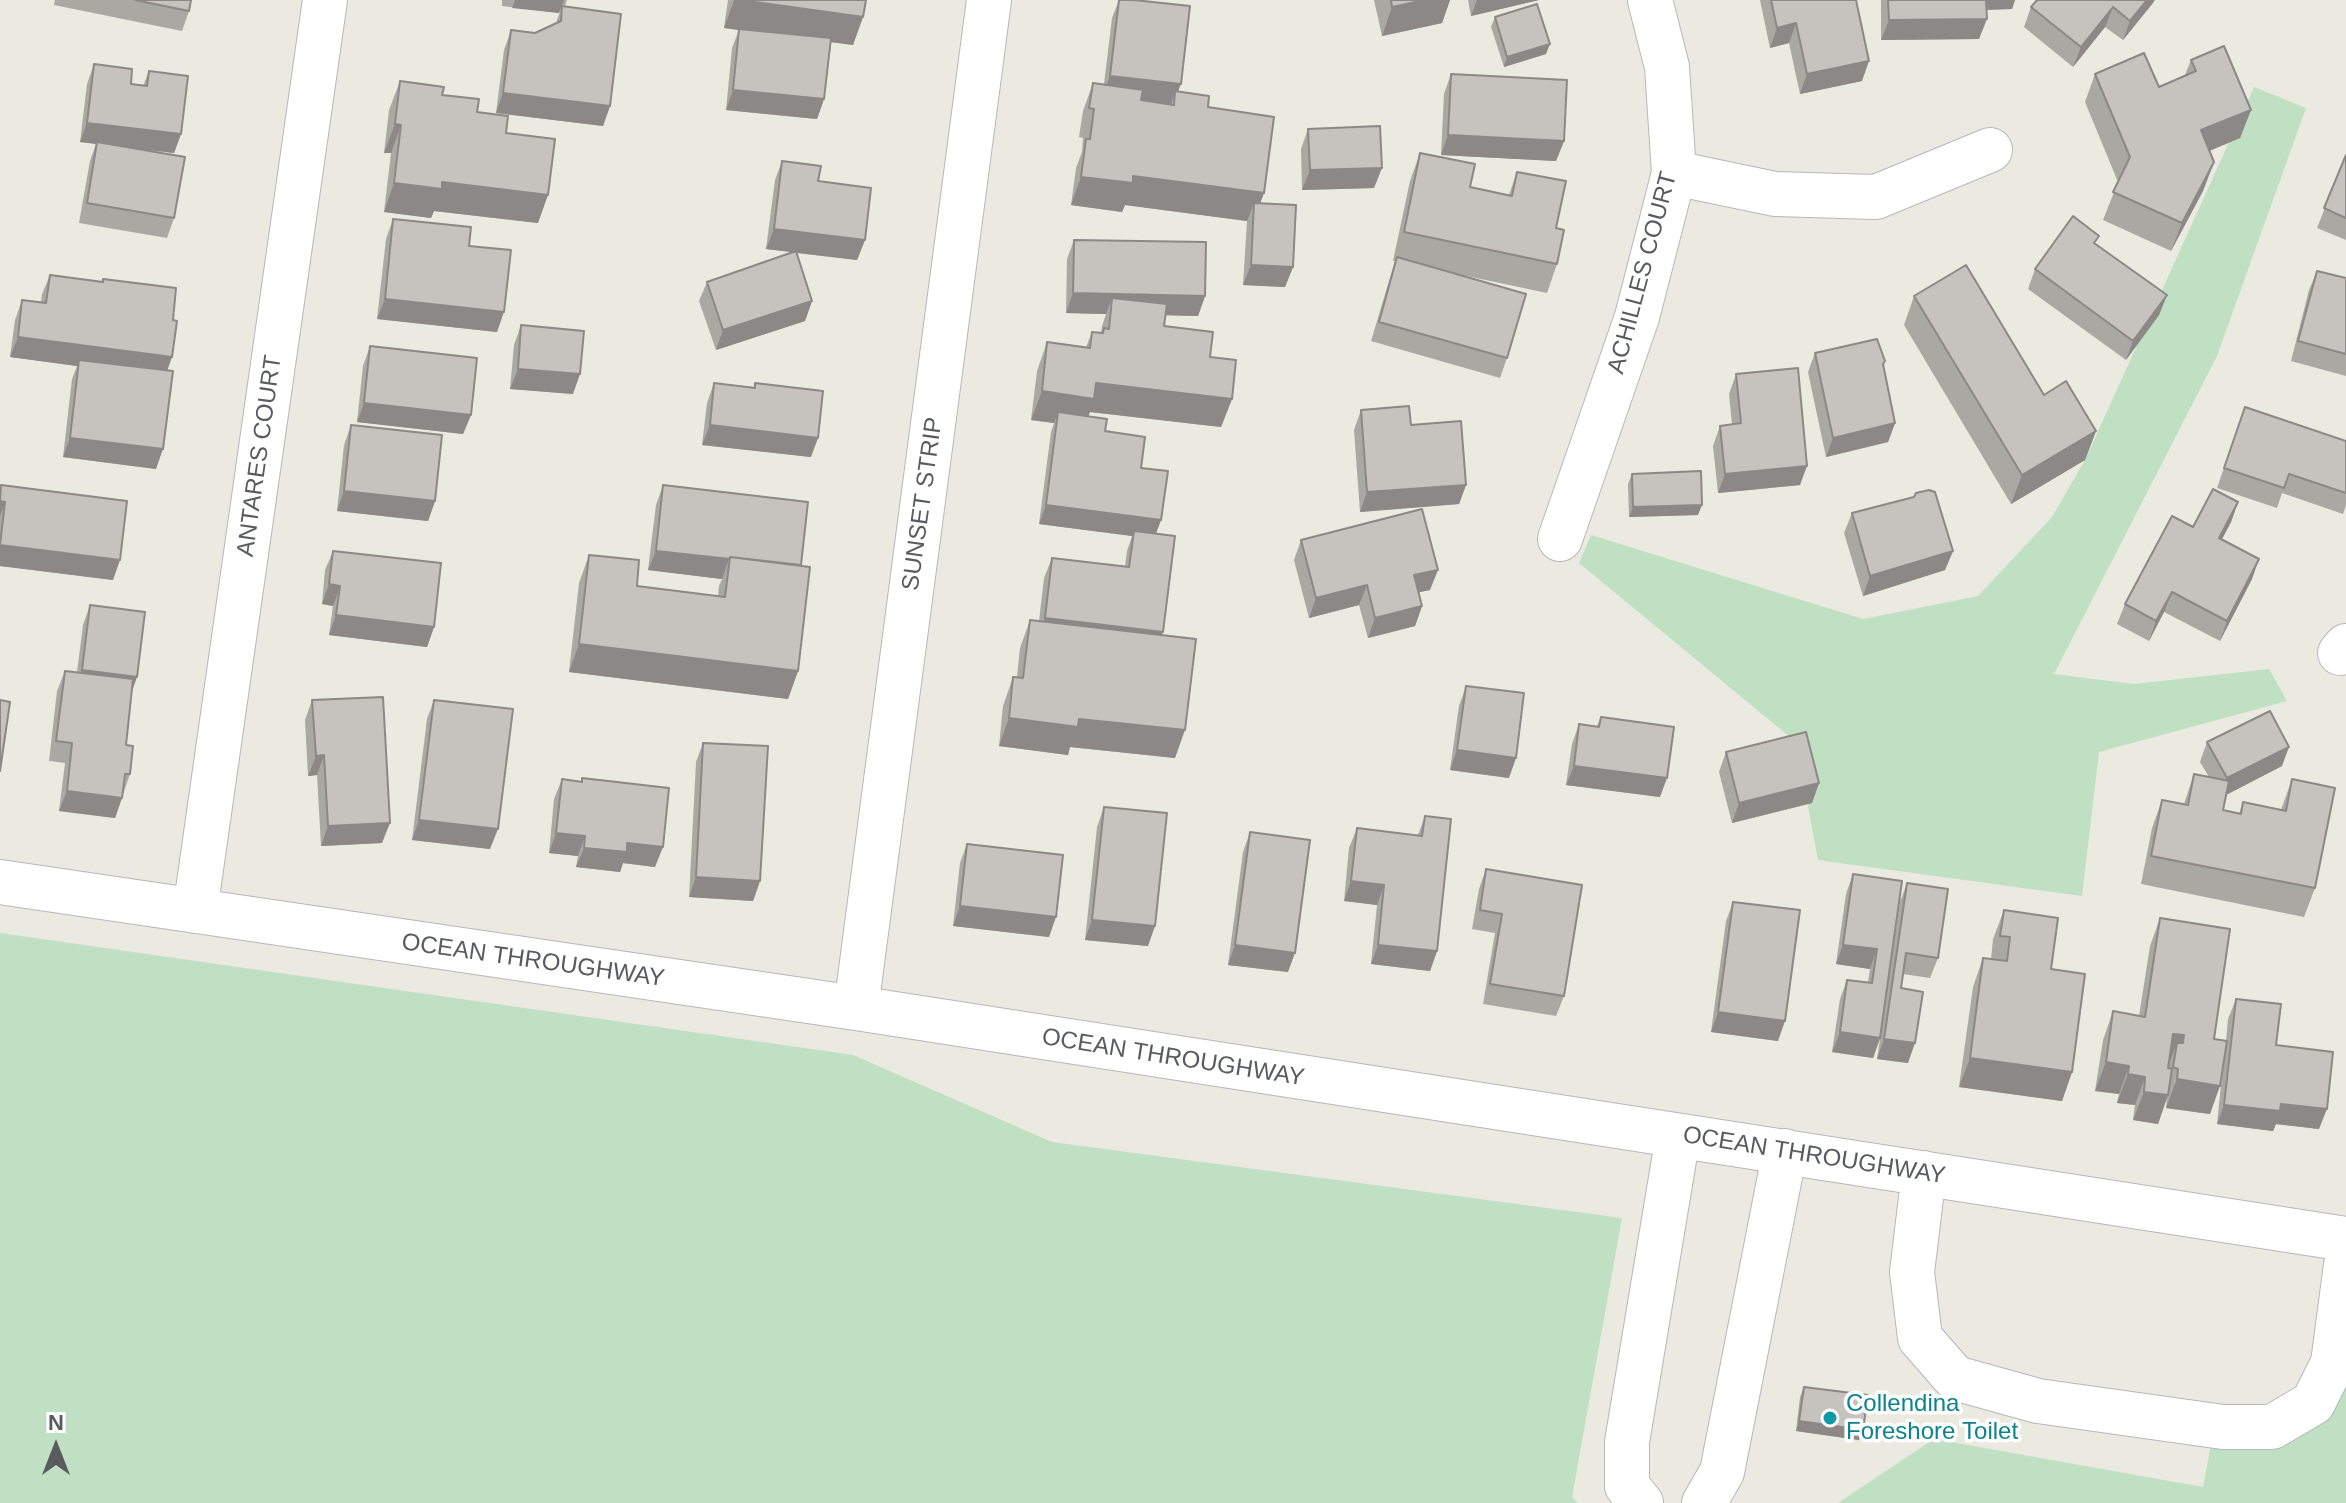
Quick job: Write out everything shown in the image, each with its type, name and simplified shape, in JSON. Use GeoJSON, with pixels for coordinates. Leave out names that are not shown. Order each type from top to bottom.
{"type":"FeatureCollection","features":[{"type":"Feature","properties":{"kind":"street","name":"ANTARES COURT"},"geometry":{"type":"LineString","coordinates":[[195,911],[325,0]]}},
{"type":"Feature","properties":{"kind":"street","name":"SUNSET STRIP"},"geometry":{"type":"LineString","coordinates":[[856,1008],[989,0]]}},
{"type":"Feature","properties":{"kind":"street","name":"ACHILLES COURT"},"geometry":{"type":"LineString","coordinates":[[1560,539],[1637,317],[1674,173],[1667,67],[1650,0]]}},
{"type":"Feature","properties":{"kind":"street"},"geometry":{"type":"LineString","coordinates":[[1674,173],[1775,194],[1876,197],[1990,150]]}},
{"type":"Feature","properties":{"kind":"street","name":"OCEAN THROUGHWAY"},"geometry":{"type":"LineString","coordinates":[[0,882],[856,1008],[2346,1239]]}},
{"type":"Feature","properties":{"kind":"street"},"geometry":{"type":"LineString","coordinates":[[1641,1503],[1627,1486],[1627,1442],[1678,1136]]}},
{"type":"Feature","properties":{"kind":"street"},"geometry":{"type":"LineString","coordinates":[[1704,1503],[1722,1472],[1785,1151]]}},
{"type":"Feature","properties":{"kind":"street"},"geometry":{"type":"LineString","coordinates":[[1924,1173],[1912,1272],[1920,1338],[1955,1378],[2038,1401],[2223,1427],[2272,1427],[2313,1403],[2333,1363],[2346,1265]]}},
{"type":"Feature","properties":{"kind":"green space"},"geometry":{"type":"Polygon","coordinates":[[[2254,87],[2306,108],[2217,356],[2054,674],[2134,684],[2269,669],[2287,701],[2099,752],[2082,896],[1818,860],[1796,742],[1579,563],[1591,535],[1863,619],[1978,596],[2052,517],[2085,460],[2254,87]]]}},
{"type":"Feature","properties":{"kind":"green space"},"geometry":{"type":"Polygon","coordinates":[[[0,933],[853,1055],[1052,1142],[1622,1218],[1572,1497],[1578,1503],[0,1503],[0,933]]]}},
{"type":"Feature","properties":{"kind":"green space"},"geometry":{"type":"Polygon","coordinates":[[[2346,1386],[2346,1503],[1838,1503],[1934,1439],[2203,1487],[2211,1444],[2281,1448],[2346,1386]]]}},
{"type":"Feature","properties":{"kind":"building"},"geometry":{"type":"Polygon","coordinates":[[[135,0],[191,0],[189,11],[135,0]]]}},
{"type":"Feature","properties":{"kind":"building"},"geometry":{"type":"Polygon","coordinates":[[[741,0],[866,0],[863,17],[741,0]]]}},
{"type":"Feature","properties":{"kind":"building"},"geometry":{"type":"Polygon","coordinates":[[[1119,0],[1190,6],[1181,84],[1110,76],[1119,0]]]}},
{"type":"Feature","properties":{"kind":"building"},"geometry":{"type":"Polygon","coordinates":[[[1391,0],[1425,0],[1392,7],[1391,0]]]}},
{"type":"Feature","properties":{"kind":"building"},"geometry":{"type":"Polygon","coordinates":[[[1771,0],[1856,0],[1869,61],[1807,74],[1796,23],[1777,28],[1771,0]]]}},
{"type":"Feature","properties":{"kind":"building"},"geometry":{"type":"Polygon","coordinates":[[[1888,0],[1986,0],[1987,19],[1889,20],[1888,0]]]}},
{"type":"Feature","properties":{"kind":"building"},"geometry":{"type":"Polygon","coordinates":[[[2037,0],[2147,0],[2130,21],[2113,7],[2081,47],[2031,7],[2037,0]]]}},
{"type":"Feature","properties":{"kind":"building"},"geometry":{"type":"Polygon","coordinates":[[[1537,4],[1550,44],[1507,57],[1495,17],[1537,4]]]}},
{"type":"Feature","properties":{"kind":"building"},"geometry":{"type":"Polygon","coordinates":[[[562,6],[621,14],[610,106],[503,93],[511,30],[535,33],[561,21],[562,6]]]}},
{"type":"Feature","properties":{"kind":"building"},"geometry":{"type":"Polygon","coordinates":[[[739,29],[831,38],[824,99],[733,90],[739,29]]]}},
{"type":"Feature","properties":{"kind":"building"},"geometry":{"type":"Polygon","coordinates":[[[2224,46],[2251,110],[2201,130],[2214,162],[2182,223],[2113,192],[2130,157],[2095,74],[2144,53],[2159,87],[2196,71],[2191,60],[2224,46]]]}},
{"type":"Feature","properties":{"kind":"building"},"geometry":{"type":"Polygon","coordinates":[[[94,64],[132,69],[131,84],[147,86],[149,71],[188,76],[181,134],[87,123],[94,64]]]}},
{"type":"Feature","properties":{"kind":"building"},"geometry":{"type":"Polygon","coordinates":[[[1451,74],[1567,80],[1564,141],[1448,135],[1451,74]]]}},
{"type":"Feature","properties":{"kind":"building"},"geometry":{"type":"Polygon","coordinates":[[[400,81],[444,87],[442,95],[479,99],[477,112],[508,116],[506,133],[555,139],[548,195],[442,182],[442,189],[394,183],[401,125],[395,124],[400,81]]]}},
{"type":"Feature","properties":{"kind":"building"},"geometry":{"type":"Polygon","coordinates":[[[1093,83],[1143,90],[1141,100],[1174,105],[1175,91],[1209,96],[1208,107],[1274,117],[1264,193],[1133,176],[1133,183],[1081,177],[1094,109],[1089,108],[1093,83]]]}},
{"type":"Feature","properties":{"kind":"building"},"geometry":{"type":"Polygon","coordinates":[[[1380,126],[1382,168],[1310,170],[1308,129],[1380,126]]]}},
{"type":"Feature","properties":{"kind":"building"},"geometry":{"type":"Polygon","coordinates":[[[97,142],[185,157],[174,218],[87,203],[97,142]]]}},
{"type":"Feature","properties":{"kind":"building"},"geometry":{"type":"Polygon","coordinates":[[[1420,153],[1475,164],[1470,187],[1512,196],[1517,172],[1566,181],[1556,228],[1564,230],[1557,264],[1404,232],[1420,153]]]}},
{"type":"Feature","properties":{"kind":"building"},"geometry":{"type":"Polygon","coordinates":[[[2346,155],[2346,218],[2324,208],[2346,155]]]}},
{"type":"Feature","properties":{"kind":"building"},"geometry":{"type":"Polygon","coordinates":[[[782,161],[821,166],[818,181],[871,188],[865,240],[774,229],[782,161]]]}},
{"type":"Feature","properties":{"kind":"building"},"geometry":{"type":"Polygon","coordinates":[[[1254,203],[1296,205],[1293,267],[1251,265],[1254,203]]]}},
{"type":"Feature","properties":{"kind":"building"},"geometry":{"type":"Polygon","coordinates":[[[2073,216],[2099,236],[2094,243],[2167,295],[2133,341],[2035,269],[2073,216]]]}},
{"type":"Feature","properties":{"kind":"building"},"geometry":{"type":"Polygon","coordinates":[[[393,219],[471,227],[469,246],[511,250],[504,312],[385,299],[393,219]]]}},
{"type":"Feature","properties":{"kind":"building"},"geometry":{"type":"Polygon","coordinates":[[[1074,240],[1206,242],[1205,296],[1073,293],[1074,240]]]}},
{"type":"Feature","properties":{"kind":"building"},"geometry":{"type":"Polygon","coordinates":[[[796,251],[812,301],[723,330],[707,282],[796,251]]]}},
{"type":"Feature","properties":{"kind":"building"},"geometry":{"type":"Polygon","coordinates":[[[1397,257],[1526,294],[1507,358],[1379,322],[1397,257]]]}},
{"type":"Feature","properties":{"kind":"building"},"geometry":{"type":"Polygon","coordinates":[[[1966,265],[2044,395],[2066,381],[2096,431],[2022,475],[1914,296],[1966,265]]]}},
{"type":"Feature","properties":{"kind":"building"},"geometry":{"type":"Polygon","coordinates":[[[2317,271],[2346,278],[2346,354],[2298,341],[2317,271]]]}},
{"type":"Feature","properties":{"kind":"building"},"geometry":{"type":"Polygon","coordinates":[[[50,275],[176,288],[173,320],[177,321],[172,357],[18,337],[22,300],[46,303],[50,275]]]}},
{"type":"Feature","properties":{"kind":"building"},"geometry":{"type":"Polygon","coordinates":[[[1112,298],[1167,304],[1164,326],[1213,332],[1210,357],[1236,360],[1232,399],[1096,383],[1094,399],[1042,391],[1047,342],[1090,348],[1092,332],[1103,333],[1104,328],[1109,329],[1112,298]]]}},
{"type":"Feature","properties":{"kind":"building"},"geometry":{"type":"Polygon","coordinates":[[[521,325],[584,331],[580,374],[518,369],[521,325]]]}},
{"type":"Feature","properties":{"kind":"building"},"geometry":{"type":"Polygon","coordinates":[[[1877,339],[1885,361],[1883,364],[1895,423],[1833,438],[1815,353],[1877,339]]]}},
{"type":"Feature","properties":{"kind":"building"},"geometry":{"type":"Polygon","coordinates":[[[370,346],[477,358],[471,415],[364,403],[370,346]]]}},
{"type":"Feature","properties":{"kind":"building"},"geometry":{"type":"Polygon","coordinates":[[[79,360],[173,371],[163,449],[70,438],[79,360]]]}},
{"type":"Feature","properties":{"kind":"building"},"geometry":{"type":"Polygon","coordinates":[[[1798,368],[1807,466],[1725,474],[1720,426],[1741,423],[1736,374],[1798,368]]]}},
{"type":"Feature","properties":{"kind":"building"},"geometry":{"type":"Polygon","coordinates":[[[714,383],[755,388],[755,383],[823,391],[818,438],[710,425],[714,383]]]}},
{"type":"Feature","properties":{"kind":"building"},"geometry":{"type":"Polygon","coordinates":[[[1409,406],[1411,425],[1461,421],[1466,485],[1367,492],[1361,410],[1409,406]]]}},
{"type":"Feature","properties":{"kind":"building"},"geometry":{"type":"Polygon","coordinates":[[[2245,407],[2346,441],[2346,493],[2289,474],[2284,488],[2224,468],[2245,407]]]}},
{"type":"Feature","properties":{"kind":"building"},"geometry":{"type":"Polygon","coordinates":[[[1058,412],[1107,419],[1105,431],[1145,437],[1141,468],[1168,471],[1161,520],[1046,505],[1058,412]]]}},
{"type":"Feature","properties":{"kind":"building"},"geometry":{"type":"Polygon","coordinates":[[[351,425],[442,435],[435,501],[344,491],[351,425]]]}},
{"type":"Feature","properties":{"kind":"building"},"geometry":{"type":"Polygon","coordinates":[[[1701,471],[1702,505],[1633,507],[1632,474],[1701,471]]]}},
{"type":"Feature","properties":{"kind":"building"},"geometry":{"type":"Polygon","coordinates":[[[1,485],[127,501],[120,560],[0,545],[5,502],[0,501],[1,485]]]}},
{"type":"Feature","properties":{"kind":"building"},"geometry":{"type":"Polygon","coordinates":[[[663,485],[808,502],[801,565],[656,551],[663,485]]]}},
{"type":"Feature","properties":{"kind":"building"},"geometry":{"type":"Polygon","coordinates":[[[2213,489],[2238,502],[2219,538],[2259,559],[2227,621],[2172,592],[2156,621],[2125,604],[2172,516],[2193,527],[2213,489]]]}},
{"type":"Feature","properties":{"kind":"building"},"geometry":{"type":"Polygon","coordinates":[[[1935,492],[1953,551],[1870,576],[1852,513],[1914,497],[1916,493],[1935,492]]]}},
{"type":"Feature","properties":{"kind":"building"},"geometry":{"type":"Polygon","coordinates":[[[1422,509],[1438,570],[1414,575],[1422,606],[1375,618],[1367,585],[1316,598],[1301,540],[1422,509]]]}},
{"type":"Feature","properties":{"kind":"building"},"geometry":{"type":"Polygon","coordinates":[[[1134,531],[1175,536],[1163,632],[1045,618],[1052,558],[1129,567],[1134,531]]]}},
{"type":"Feature","properties":{"kind":"building"},"geometry":{"type":"Polygon","coordinates":[[[333,551],[441,563],[434,627],[336,615],[340,586],[329,584],[333,551]]]}},
{"type":"Feature","properties":{"kind":"building"},"geometry":{"type":"Polygon","coordinates":[[[589,555],[639,560],[637,586],[725,597],[730,557],[810,567],[798,671],[579,644],[589,555]]]}},
{"type":"Feature","properties":{"kind":"building"},"geometry":{"type":"Polygon","coordinates":[[[90,605],[145,612],[137,677],[82,670],[90,605]]]}},
{"type":"Feature","properties":{"kind":"building"},"geometry":{"type":"Polygon","coordinates":[[[1030,620],[1196,639],[1185,730],[1079,719],[1078,727],[1009,718],[1013,677],[1023,678],[1030,620]]]}},
{"type":"Feature","properties":{"kind":"building"},"geometry":{"type":"Polygon","coordinates":[[[65,671],[133,679],[126,745],[133,746],[130,774],[125,774],[122,798],[67,791],[72,743],[56,741],[65,671]]]}},
{"type":"Feature","properties":{"kind":"building"},"geometry":{"type":"Polygon","coordinates":[[[1466,686],[1524,693],[1516,758],[1457,750],[1466,686]]]}},
{"type":"Feature","properties":{"kind":"building"},"geometry":{"type":"Polygon","coordinates":[[[383,697],[390,823],[328,826],[324,755],[316,756],[312,700],[383,697]]]}},
{"type":"Feature","properties":{"kind":"building"},"geometry":{"type":"Polygon","coordinates":[[[0,700],[10,702],[0,771],[0,700]]]}},
{"type":"Feature","properties":{"kind":"building"},"geometry":{"type":"Polygon","coordinates":[[[434,700],[513,709],[498,829],[419,820],[434,700]]]}},
{"type":"Feature","properties":{"kind":"building"},"geometry":{"type":"Polygon","coordinates":[[[2270,711],[2289,747],[2227,778],[2207,742],[2270,711]]]}},
{"type":"Feature","properties":{"kind":"building"},"geometry":{"type":"Polygon","coordinates":[[[1601,717],[1674,727],[1667,778],[1574,766],[1579,724],[1599,727],[1601,717]]]}},
{"type":"Feature","properties":{"kind":"building"},"geometry":{"type":"Polygon","coordinates":[[[1806,732],[1819,783],[1739,803],[1726,752],[1806,732]]]}},
{"type":"Feature","properties":{"kind":"building"},"geometry":{"type":"Polygon","coordinates":[[[703,743],[768,746],[760,881],[696,877],[703,743]]]}},
{"type":"Feature","properties":{"kind":"building"},"geometry":{"type":"Polygon","coordinates":[[[2194,774],[2229,781],[2223,810],[2241,814],[2243,802],[2286,811],[2292,779],[2335,788],[2315,888],[2151,856],[2162,800],[2188,805],[2194,774]]]}},
{"type":"Feature","properties":{"kind":"building"},"geometry":{"type":"Polygon","coordinates":[[[582,778],[669,788],[663,847],[627,843],[627,852],[584,848],[585,836],[556,833],[562,779],[582,782],[582,778]]]}},
{"type":"Feature","properties":{"kind":"building"},"geometry":{"type":"Polygon","coordinates":[[[1104,807],[1167,813],[1155,926],[1092,920],[1104,807]]]}},
{"type":"Feature","properties":{"kind":"building"},"geometry":{"type":"Polygon","coordinates":[[[1425,816],[1451,819],[1437,951],[1378,945],[1384,885],[1351,881],[1357,828],[1422,836],[1425,816]]]}},
{"type":"Feature","properties":{"kind":"building"},"geometry":{"type":"Polygon","coordinates":[[[1250,832],[1310,840],[1295,953],[1235,945],[1250,832]]]}},
{"type":"Feature","properties":{"kind":"building"},"geometry":{"type":"Polygon","coordinates":[[[967,844],[1063,855],[1056,917],[960,906],[967,844]]]}},
{"type":"Feature","properties":{"kind":"building"},"geometry":{"type":"Polygon","coordinates":[[[1486,869],[1582,885],[1564,996],[1490,984],[1502,914],[1480,910],[1486,869]]]}},
{"type":"Feature","properties":{"kind":"building"},"geometry":{"type":"Polygon","coordinates":[[[1853,874],[1902,881],[1880,1038],[1840,1032],[1847,980],[1872,983],[1877,949],[1843,945],[1853,874]]]}},
{"type":"Feature","properties":{"kind":"building"},"geometry":{"type":"Polygon","coordinates":[[[1907,883],[1948,889],[1938,958],[1906,953],[1901,988],[1923,992],[1915,1043],[1884,1039],[1907,883]]]}},
{"type":"Feature","properties":{"kind":"building"},"geometry":{"type":"Polygon","coordinates":[[[1733,902],[1800,910],[1785,1021],[1718,1012],[1733,902]]]}},
{"type":"Feature","properties":{"kind":"building"},"geometry":{"type":"Polygon","coordinates":[[[2004,910],[2058,918],[2051,969],[2085,974],[2072,1072],[1970,1058],[1983,958],[2007,961],[2010,937],[2000,936],[2004,910]]]}},
{"type":"Feature","properties":{"kind":"building"},"geometry":{"type":"Polygon","coordinates":[[[2160,918],[2230,929],[2214,1039],[2227,1041],[2220,1086],[2177,1079],[2178,1069],[2173,1067],[2177,1043],[2183,1043],[2184,1035],[2173,1034],[2168,1095],[2144,1092],[2145,1077],[2128,1074],[2129,1066],[2106,1062],[2113,1011],[2145,1017],[2160,918]]]}},
{"type":"Feature","properties":{"kind":"building"},"geometry":{"type":"Polygon","coordinates":[[[2236,999],[2281,1004],[2276,1045],[2333,1052],[2327,1109],[2281,1104],[2280,1111],[2224,1105],[2236,999]]]}},
{"type":"Feature","properties":{"kind":"building","name":"Collendina Foreshore Toilet"},"geometry":{"type":"Polygon","coordinates":[[[1804,1387],[1868,1395],[1863,1430],[1799,1421],[1804,1387]]]}},
{"type":"Feature","properties":{"kind":"place","name":"Collendina Foreshore Toilet"},"geometry":{"type":"Point","coordinates":[1830,1418]}}]}
